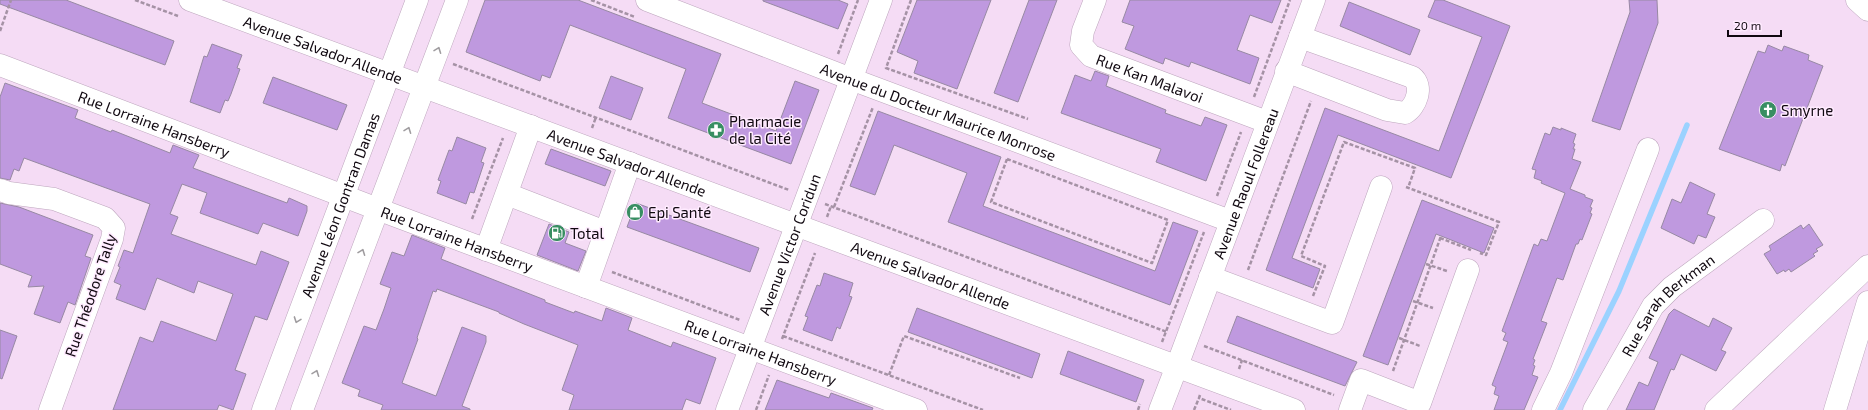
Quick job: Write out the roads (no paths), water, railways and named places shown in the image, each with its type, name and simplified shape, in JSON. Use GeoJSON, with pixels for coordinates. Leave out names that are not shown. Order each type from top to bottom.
{"type":"FeatureCollection","features":[{"type":"Feature","properties":{"kind":"street","name":"Avenue Salvador Allende"},"geometry":{"type":"LineString","coordinates":[[190,0],[232,8],[389,73],[1177,366]]}},
{"type":"Feature","properties":{"kind":"street","name":"Avenue Léon Gontran Damas"},"geometry":{"type":"LineString","coordinates":[[263,410],[417,0]]}},
{"type":"Feature","properties":{"kind":"street"},"geometry":{"type":"LineString","coordinates":[[302,410],[457,0]]}},
{"type":"Feature","properties":{"kind":"street","name":"Avenue du Docteur Maurice Monrose"},"geometry":{"type":"LineString","coordinates":[[647,0],[851,79],[1230,221]]}},
{"type":"Feature","properties":{"kind":"street","name":"Avenue Victor Coridun"},"geometry":{"type":"LineString","coordinates":[[727,410],[881,0]]}},
{"type":"Feature","properties":{"kind":"street","name":"Rue Kan Malavoi"},"geometry":{"type":"LineString","coordinates":[[1095,0],[1083,31],[1081,44],[1091,56],[1267,122]]}},
{"type":"Feature","properties":{"kind":"street","name":"Avenue Raoul Follereau"},"geometry":{"type":"LineString","coordinates":[[1150,407],[1177,366],[1286,71],[1314,0]]}},
{"type":"Feature","properties":{"kind":"street"},"geometry":{"type":"LineString","coordinates":[[1857,0],[1868,10]]}},
{"type":"Feature","properties":{"kind":"street"},"geometry":{"type":"LineString","coordinates":[[1286,71],[1398,113],[1405,113],[1413,106],[1419,86],[1417,80],[1300,37]]}},
{"type":"Feature","properties":{"kind":"street","name":"Rue Lorraine Hansberry"},"geometry":{"type":"LineString","coordinates":[[0,65],[486,250],[916,410]]}},
{"type":"Feature","properties":{"kind":"street"},"geometry":{"type":"LineString","coordinates":[[486,250],[531,126]]}},
{"type":"Feature","properties":{"kind":"street"},"geometry":{"type":"LineString","coordinates":[[1543,410],[1561,373],[1648,149]]}},
{"type":"Feature","properties":{"kind":"street"},"geometry":{"type":"LineString","coordinates":[[586,287],[630,163]]}},
{"type":"Feature","properties":{"kind":"street"},"geometry":{"type":"LineString","coordinates":[[1210,277],[1332,322],[1381,186]]}},
{"type":"Feature","properties":{"kind":"street","name":"Rue Théodore Tally"},"geometry":{"type":"LineString","coordinates":[[0,190],[9,193],[54,199],[105,218],[114,228],[112,239],[50,410]]}},
{"type":"Feature","properties":{"kind":"street"},"geometry":{"type":"LineString","coordinates":[[507,194],[605,232]]}},
{"type":"Feature","properties":{"kind":"street","name":"Rue Sarah Berkman"},"geometry":{"type":"LineString","coordinates":[[1594,410],[1653,306],[1672,288],[1763,220]]}},
{"type":"Feature","properties":{"kind":"street"},"geometry":{"type":"LineString","coordinates":[[1351,406],[1361,380],[1420,403],[1468,270]]}},
{"type":"Feature","properties":{"kind":"street"},"geometry":{"type":"LineString","coordinates":[[1716,410],[1867,272]]}},
{"type":"Feature","properties":{"kind":"street"},"geometry":{"type":"LineString","coordinates":[[1835,410],[1868,302]]}},
{"type":"Feature","properties":{"kind":"street"},"geometry":{"type":"LineString","coordinates":[[1177,366],[1294,410]]}},
{"type":"Feature","properties":{"kind":"waterway"},"geometry":{"type":"LineString","coordinates":[[1560,410],[1619,291],[1687,125]]}},
{"type":"Feature","properties":{"kind":"place","name":"Smyrne"},"geometry":{"type":"Point","coordinates":[1768,110]}},
{"type":"Feature","properties":{"kind":"place","name":"Pharmacie de la Cité"},"geometry":{"type":"Point","coordinates":[716,130]}},
{"type":"Feature","properties":{"kind":"place","name":"Epi Santé"},"geometry":{"type":"Point","coordinates":[635,212]}},
{"type":"Feature","properties":{"kind":"place","name":"Total"},"geometry":{"type":"Point","coordinates":[557,233]}}]}
